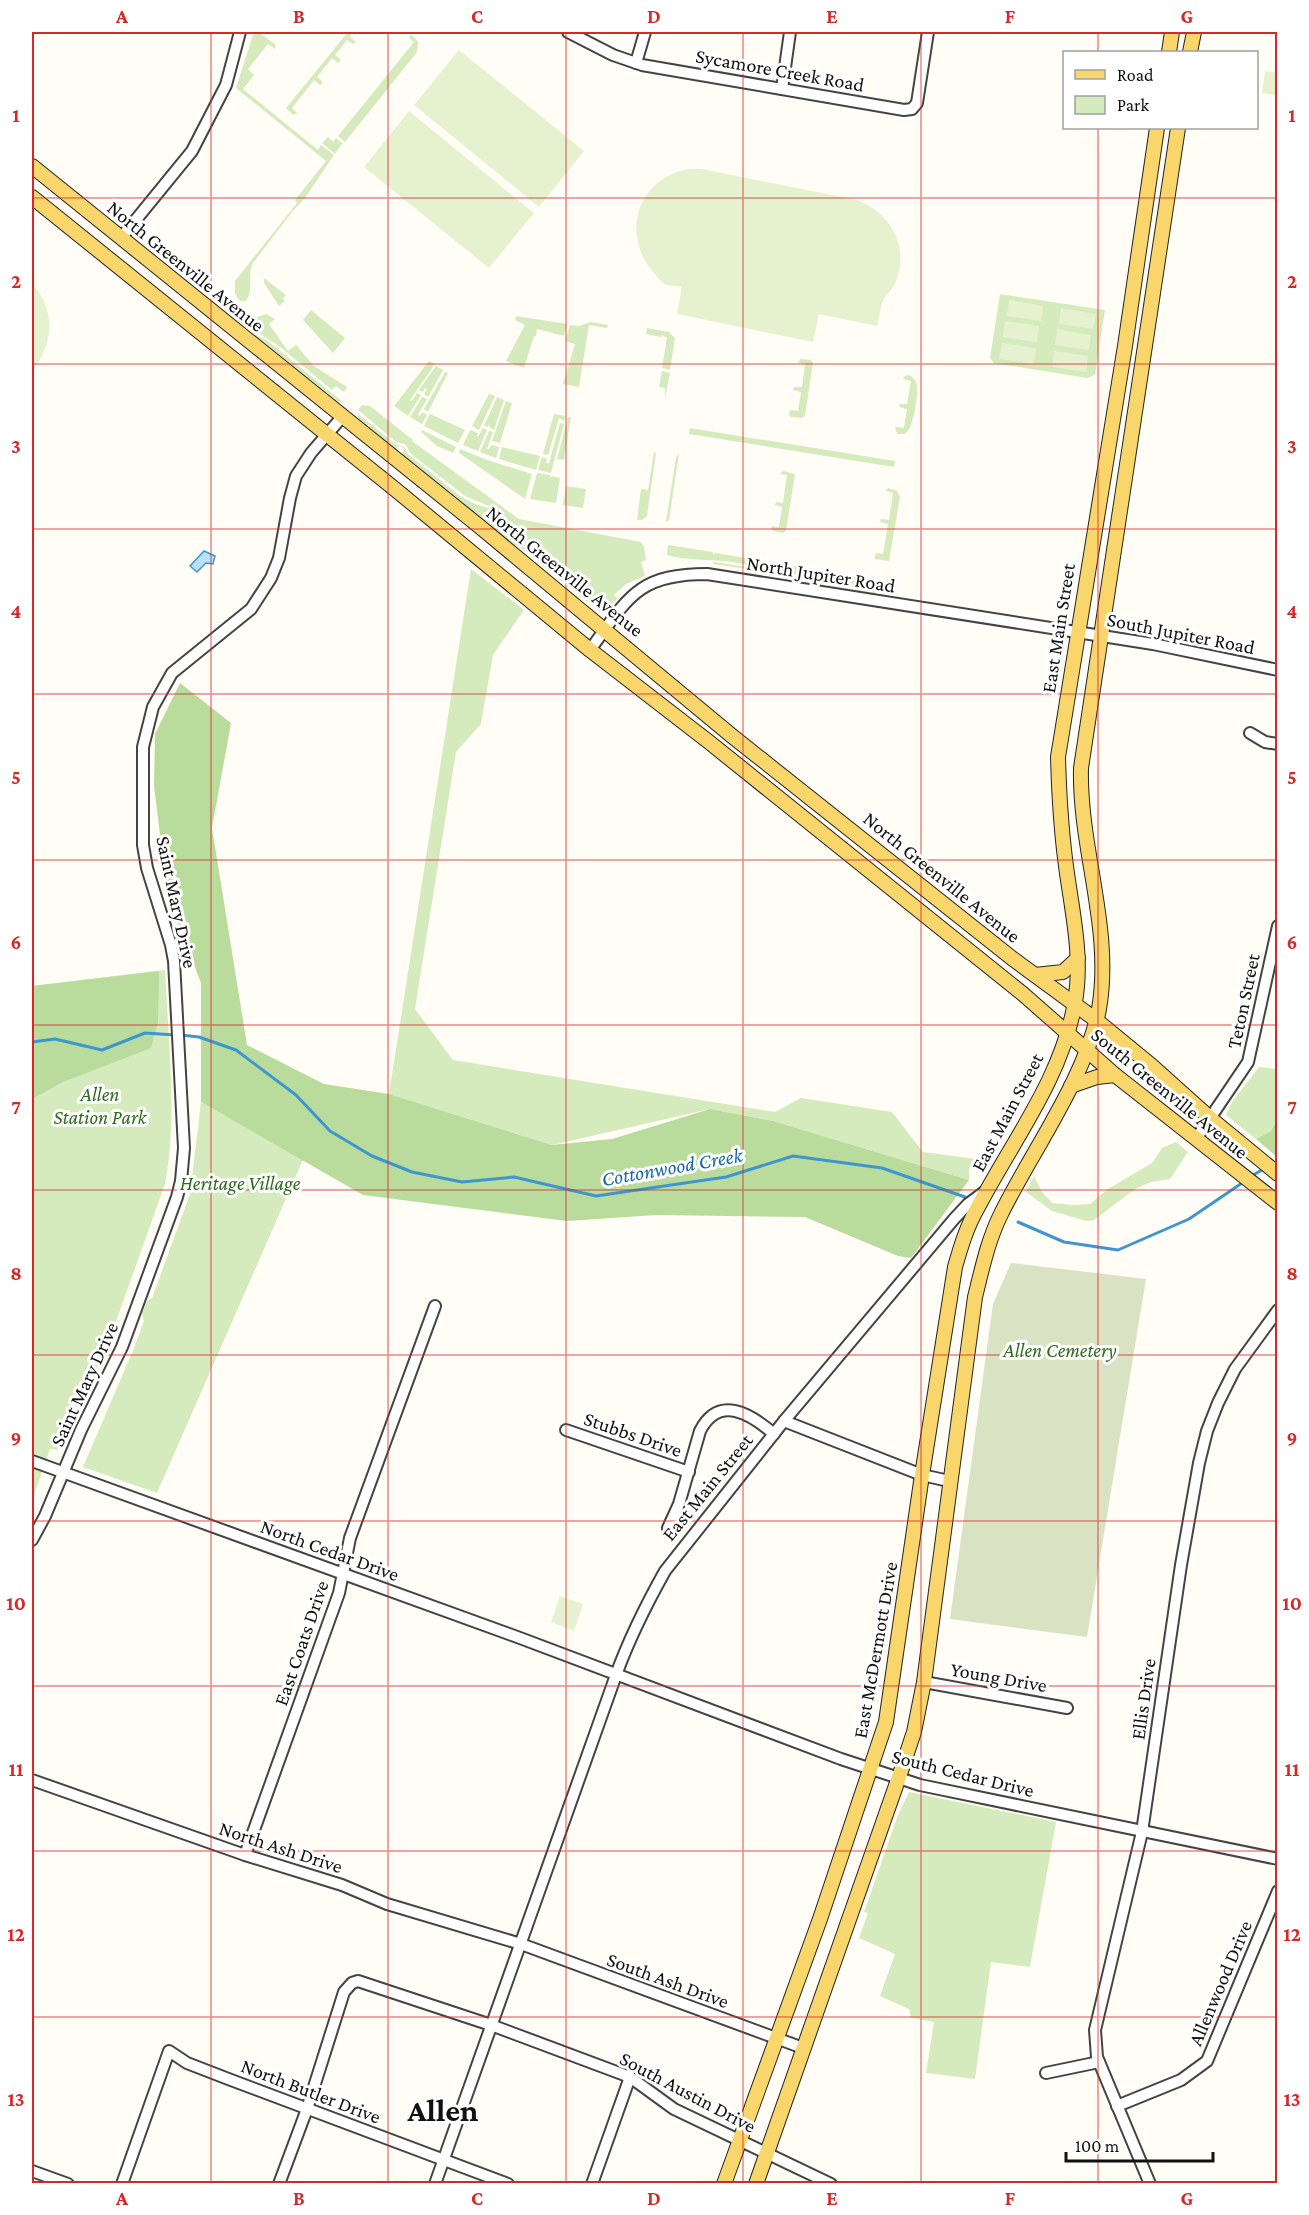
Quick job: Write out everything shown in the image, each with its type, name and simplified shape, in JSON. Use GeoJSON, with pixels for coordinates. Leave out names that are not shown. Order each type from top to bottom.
{"type":"FeatureCollection","features":[{"type":"Feature","properties":{"kind":"main road"},"geometry":{"type":"LineString","coordinates":[[1169,51],[1172,32]]}},
{"type":"Feature","properties":{"kind":"main road"},"geometry":{"type":"LineString","coordinates":[[1190,51],[1194,32]]}},
{"type":"Feature","properties":{"kind":"main road","name":"East Main Street"},"geometry":{"type":"LineString","coordinates":[[989,1188],[1046,1088],[1067,1034],[1075,1004],[1078,958],[1076,927],[1059,803],[1058,757],[1125,346],[1157,129]]}},
{"type":"Feature","properties":{"kind":"main road"},"geometry":{"type":"LineString","coordinates":[[756,2184],[914,1732],[924,1682],[975,1297],[986,1253],[1000,1216],[1071,1086],[1096,1020],[1102,964],[1101,928],[1081,801],[1082,760],[1178,129]]}},
{"type":"Feature","properties":{"kind":"main road","name":"North Greenville Avenue"},"geometry":{"type":"LineString","coordinates":[[32,166],[605,629],[732,736],[1075,1004]]}},
{"type":"Feature","properties":{"kind":"main road","name":"North Greenville Avenue"},"geometry":{"type":"LineString","coordinates":[[32,197],[590,650],[709,742],[1023,994],[1067,1034]]}},
{"type":"Feature","properties":{"kind":"main road"},"geometry":{"type":"LineString","coordinates":[[1141,232],[1163,236]]}},
{"type":"Feature","properties":{"kind":"main road"},"geometry":{"type":"LineString","coordinates":[[106,256],[121,238]]}},
{"type":"Feature","properties":{"kind":"main road"},"geometry":{"type":"LineString","coordinates":[[1115,399],[1138,402]]}},
{"type":"Feature","properties":{"kind":"main road"},"geometry":{"type":"LineString","coordinates":[[1059,803],[1081,801]]}},
{"type":"Feature","properties":{"kind":"main road"},"geometry":{"type":"LineString","coordinates":[[1035,975],[1063,972],[1078,958]]}},
{"type":"Feature","properties":{"kind":"main road","name":"South Greenville Avenue"},"geometry":{"type":"LineString","coordinates":[[1075,1004],[1152,1066],[1230,1136],[1278,1174]]}},
{"type":"Feature","properties":{"kind":"main road","name":"South Greenville Avenue"},"geometry":{"type":"LineString","coordinates":[[1067,1034],[1276,1203]]}},
{"type":"Feature","properties":{"kind":"main road"},"geometry":{"type":"LineString","coordinates":[[1071,1086],[1097,1077],[1115,1075]]}},
{"type":"Feature","properties":{"kind":"main road","name":"East McDermott Drive"},"geometry":{"type":"LineString","coordinates":[[724,2184],[872,1769],[886,1722],[955,1267],[964,1235],[989,1188]]}},
{"type":"Feature","properties":{"kind":"street"},"geometry":{"type":"LineString","coordinates":[[121,238],[192,152],[225,85],[240,32]]}},
{"type":"Feature","properties":{"kind":"street","name":"Sycamore Creek Road"},"geometry":{"type":"LineString","coordinates":[[568,32],[613,55],[636,63],[904,110],[912,109],[919,99],[928,32]]}},
{"type":"Feature","properties":{"kind":"street"},"geometry":{"type":"LineString","coordinates":[[636,63],[645,32]]}},
{"type":"Feature","properties":{"kind":"street"},"geometry":{"type":"LineString","coordinates":[[782,89],[790,32]]}},
{"type":"Feature","properties":{"kind":"street","name":"Saint Mary Drive"},"geometry":{"type":"LineString","coordinates":[[32,1540],[45,1516],[81,1430],[122,1347],[181,1181],[184,1148],[175,973],[171,945],[147,868],[143,845],[143,747],[153,707],[172,673],[250,609],[271,578],[279,558],[296,476],[311,453],[342,417]]}},
{"type":"Feature","properties":{"kind":"street","name":"North Jupiter Road"},"geometry":{"type":"LineString","coordinates":[[590,650],[630,598],[642,587],[663,577],[684,574],[707,574],[1077,632]]}},
{"type":"Feature","properties":{"kind":"street","name":"South Jupiter Road"},"geometry":{"type":"LineString","coordinates":[[1077,632],[1153,644],[1278,670]]}},
{"type":"Feature","properties":{"kind":"street"},"geometry":{"type":"LineString","coordinates":[[1250,733],[1265,742],[1278,744]]}},
{"type":"Feature","properties":{"kind":"street","name":"Teton Street"},"geometry":{"type":"LineString","coordinates":[[1196,1139],[1248,1062],[1278,926]]}},
{"type":"Feature","properties":{"kind":"street","name":"East Main Street"},"geometry":{"type":"LineString","coordinates":[[435,2184],[615,1675],[638,1621],[665,1571],[784,1421],[954,1219],[989,1188]]}},
{"type":"Feature","properties":{"kind":"street","name":"East Coats Drive"},"geometry":{"type":"LineString","coordinates":[[245,1855],[339,1593],[350,1538],[435,1306]]}},
{"type":"Feature","properties":{"kind":"street","name":"Ellis Drive"},"geometry":{"type":"LineString","coordinates":[[1150,2184],[1099,2062],[1095,2030],[1142,1832],[1181,1565],[1207,1431],[1235,1369],[1278,1310]]}},
{"type":"Feature","properties":{"kind":"street"},"geometry":{"type":"LineString","coordinates":[[668,1528],[679,1504],[700,1431],[712,1415],[723,1410],[734,1410],[756,1418],[774,1434]]}},
{"type":"Feature","properties":{"kind":"street"},"geometry":{"type":"LineString","coordinates":[[784,1421],[922,1475],[949,1481]]}},
{"type":"Feature","properties":{"kind":"street","name":"Stubbs Drive"},"geometry":{"type":"LineString","coordinates":[[566,1431],[689,1472]]}},
{"type":"Feature","properties":{"kind":"street","name":"North Cedar Drive"},"geometry":{"type":"LineString","coordinates":[[32,1461],[520,1638],[615,1675]]}},
{"type":"Feature","properties":{"kind":"street","name":"South Cedar Drive"},"geometry":{"type":"LineString","coordinates":[[615,1675],[872,1769],[962,1795],[1278,1859]]}},
{"type":"Feature","properties":{"kind":"street","name":"Young Drive"},"geometry":{"type":"LineString","coordinates":[[924,1682],[1067,1708]]}},
{"type":"Feature","properties":{"kind":"street","name":"North Ash Drive"},"geometry":{"type":"LineString","coordinates":[[32,1780],[245,1855],[342,1885],[387,1904],[521,1944]]}},
{"type":"Feature","properties":{"kind":"street","name":"Allenwood Drive"},"geometry":{"type":"LineString","coordinates":[[1117,2106],[1182,2080],[1207,2061],[1278,1891]]}},
{"type":"Feature","properties":{"kind":"street","name":"South Ash Drive"},"geometry":{"type":"LineString","coordinates":[[521,1944],[804,2048]]}},
{"type":"Feature","properties":{"kind":"street","name":"South Austin Drive"},"geometry":{"type":"LineString","coordinates":[[307,2109],[344,1992],[352,1983],[358,1982],[491,2025],[630,2077],[674,2109],[831,2184]]}},
{"type":"Feature","properties":{"kind":"street","name":"North Butler Drive"},"geometry":{"type":"LineString","coordinates":[[122,2184],[169,2051],[187,2063],[508,2184]]}},
{"type":"Feature","properties":{"kind":"street"},"geometry":{"type":"LineString","coordinates":[[1046,2073],[1099,2062]]}},
{"type":"Feature","properties":{"kind":"street"},"geometry":{"type":"LineString","coordinates":[[592,2184],[630,2077]]}},
{"type":"Feature","properties":{"kind":"street"},"geometry":{"type":"LineString","coordinates":[[279,2184],[307,2109]]}},
{"type":"Feature","properties":{"kind":"street"},"geometry":{"type":"LineString","coordinates":[[32,2171],[68,2184]]}},
{"type":"Feature","properties":{"kind":"green space"},"geometry":{"type":"Polygon","coordinates":[[[348,32],[352,32],[350,37],[356,42],[353,44],[347,40],[335,55],[341,60],[338,63],[332,58],[317,77],[323,82],[320,85],[314,80],[292,108],[297,113],[293,115],[286,108],[348,32]]]}},
{"type":"Feature","properties":{"kind":"green space"},"geometry":{"type":"Polygon","coordinates":[[[257,33],[275,44],[275,49],[268,44],[248,69],[254,75],[243,89],[318,150],[321,145],[334,155],[305,198],[253,263],[249,296],[246,301],[240,301],[235,294],[235,281],[297,203],[295,200],[326,161],[236,88],[253,35],[257,33]]]}},
{"type":"Feature","properties":{"kind":"green space"},"geometry":{"type":"Polygon","coordinates":[[[410,35],[418,42],[417,52],[345,142],[338,136],[414,42],[409,38],[410,35]]]}},
{"type":"Feature","properties":{"kind":"green space"},"geometry":{"type":"Polygon","coordinates":[[[459,50],[584,151],[539,207],[414,105],[459,50]]]}},
{"type":"Feature","properties":{"kind":"green space"},"geometry":{"type":"Polygon","coordinates":[[[1265,71],[1277,73],[1277,95],[1262,93],[1265,71]]]}},
{"type":"Feature","properties":{"kind":"green space"},"geometry":{"type":"Polygon","coordinates":[[[409,111],[534,213],[489,268],[364,167],[409,111]]]}},
{"type":"Feature","properties":{"kind":"green space"},"geometry":{"type":"Polygon","coordinates":[[[328,137],[333,142],[336,138],[343,144],[335,154],[322,143],[328,137]]]}},
{"type":"Feature","properties":{"kind":"green space"},"geometry":{"type":"Polygon","coordinates":[[[689,169],[702,169],[857,200],[878,212],[894,231],[898,242],[900,266],[897,279],[882,303],[877,326],[819,314],[813,342],[677,314],[682,287],[663,283],[654,273],[644,258],[638,242],[636,225],[639,210],[646,196],[657,184],[671,174],[689,169]]]}},
{"type":"Feature","properties":{"kind":"green space"},"geometry":{"type":"Polygon","coordinates":[[[264,278],[286,295],[283,299],[285,301],[279,306],[264,283],[264,278]]]}},
{"type":"Feature","properties":{"kind":"green space"},"geometry":{"type":"Polygon","coordinates":[[[32,283],[45,304],[49,327],[45,350],[32,371],[32,283]]]}},
{"type":"Feature","properties":{"kind":"green space"},"geometry":{"type":"Polygon","coordinates":[[[1000,294],[1105,310],[1095,375],[1087,378],[994,363],[990,358],[1000,294]]]}},
{"type":"Feature","properties":{"kind":"green space"},"geometry":{"type":"Polygon","coordinates":[[[1009,300],[1043,306],[1041,321],[1007,316],[1009,300]]]}},
{"type":"Feature","properties":{"kind":"green space"},"geometry":{"type":"Polygon","coordinates":[[[1061,308],[1096,314],[1093,329],[1059,324],[1061,308]]]}},
{"type":"Feature","properties":{"kind":"green space"},"geometry":{"type":"Polygon","coordinates":[[[311,310],[345,338],[333,353],[303,320],[311,310]]]}},
{"type":"Feature","properties":{"kind":"green space"},"geometry":{"type":"Polygon","coordinates":[[[266,314],[275,319],[269,324],[288,351],[296,345],[314,366],[347,387],[344,392],[336,386],[332,390],[279,346],[249,327],[257,317],[266,314]]]}},
{"type":"Feature","properties":{"kind":"green space"},"geometry":{"type":"Polygon","coordinates":[[[516,316],[567,324],[564,336],[537,329],[524,368],[506,361],[525,325],[515,320],[516,316]]]}},
{"type":"Feature","properties":{"kind":"green space"},"geometry":{"type":"Polygon","coordinates":[[[1005,321],[1039,326],[1037,342],[1003,337],[1005,321]]]}},
{"type":"Feature","properties":{"kind":"green space"},"geometry":{"type":"Polygon","coordinates":[[[591,322],[608,325],[607,328],[589,325],[579,387],[563,384],[575,344],[565,341],[570,325],[579,326],[591,322]]]}},
{"type":"Feature","properties":{"kind":"green space"},"geometry":{"type":"Polygon","coordinates":[[[647,328],[668,331],[675,338],[670,370],[662,368],[667,338],[662,335],[661,337],[646,334],[647,328]]]}},
{"type":"Feature","properties":{"kind":"green space"},"geometry":{"type":"Polygon","coordinates":[[[1057,329],[1091,335],[1089,350],[1055,345],[1057,329]]]}},
{"type":"Feature","properties":{"kind":"green space"},"geometry":{"type":"Polygon","coordinates":[[[254,334],[268,341],[344,403],[337,401],[254,334]]]}},
{"type":"Feature","properties":{"kind":"green space"},"geometry":{"type":"Polygon","coordinates":[[[1002,343],[1036,348],[1034,364],[999,359],[1002,343]]]}},
{"type":"Feature","properties":{"kind":"green space"},"geometry":{"type":"Polygon","coordinates":[[[1054,351],[1088,356],[1086,372],[1052,367],[1054,351]]]}},
{"type":"Feature","properties":{"kind":"green space"},"geometry":{"type":"Polygon","coordinates":[[[800,359],[811,360],[813,363],[805,416],[802,418],[791,417],[789,414],[790,410],[798,411],[801,392],[793,390],[794,387],[802,387],[805,364],[798,363],[800,359]]]}},
{"type":"Feature","properties":{"kind":"green space"},"geometry":{"type":"Polygon","coordinates":[[[429,361],[435,364],[410,400],[412,401],[417,393],[421,395],[408,416],[394,406],[429,361]]]}},
{"type":"Feature","properties":{"kind":"green space"},"geometry":{"type":"Polygon","coordinates":[[[436,366],[443,370],[428,397],[424,394],[427,389],[425,388],[423,392],[419,390],[436,366]]]}},
{"type":"Feature","properties":{"kind":"green space"},"geometry":{"type":"Polygon","coordinates":[[[662,371],[670,373],[665,398],[665,388],[659,387],[662,371]]]}},
{"type":"Feature","properties":{"kind":"green space"},"geometry":{"type":"Polygon","coordinates":[[[445,372],[448,373],[428,412],[424,409],[445,372]]]}},
{"type":"Feature","properties":{"kind":"green space"},"geometry":{"type":"Polygon","coordinates":[[[909,375],[915,380],[917,387],[915,410],[908,431],[905,434],[897,434],[895,427],[904,428],[907,409],[899,407],[900,404],[907,404],[911,381],[903,379],[909,375]]]}},
{"type":"Feature","properties":{"kind":"green space"},"geometry":{"type":"Polygon","coordinates":[[[489,394],[495,396],[479,430],[472,426],[489,394]]]}},
{"type":"Feature","properties":{"kind":"green space"},"geometry":{"type":"Polygon","coordinates":[[[422,397],[427,399],[418,415],[420,416],[422,412],[427,415],[422,424],[410,417],[422,397]]]}},
{"type":"Feature","properties":{"kind":"green space"},"geometry":{"type":"Polygon","coordinates":[[[497,397],[504,400],[494,430],[489,424],[488,427],[484,426],[497,397]]]}},
{"type":"Feature","properties":{"kind":"green space"},"geometry":{"type":"Polygon","coordinates":[[[506,401],[512,403],[500,443],[492,441],[506,401]]]}},
{"type":"Feature","properties":{"kind":"green space"},"geometry":{"type":"Polygon","coordinates":[[[362,405],[370,406],[412,441],[519,519],[641,542],[646,560],[641,562],[645,576],[626,584],[614,595],[617,599],[605,613],[601,613],[541,564],[544,563],[537,557],[537,561],[521,548],[516,532],[501,511],[465,496],[410,453],[406,445],[395,441],[358,410],[362,405]]]}},
{"type":"Feature","properties":{"kind":"green space"},"geometry":{"type":"Polygon","coordinates":[[[357,413],[399,445],[396,449],[369,428],[369,424],[367,426],[359,420],[357,413]]]}},
{"type":"Feature","properties":{"kind":"green space"},"geometry":{"type":"Polygon","coordinates":[[[430,414],[465,430],[458,443],[424,426],[430,414]]]}},
{"type":"Feature","properties":{"kind":"green space"},"geometry":{"type":"Polygon","coordinates":[[[554,414],[565,416],[564,421],[559,418],[548,455],[543,454],[554,414]]]}},
{"type":"Feature","properties":{"kind":"green space"},"geometry":{"type":"Polygon","coordinates":[[[568,417],[571,417],[564,460],[557,459],[568,417]]]}},
{"type":"Feature","properties":{"kind":"green space"},"geometry":{"type":"Polygon","coordinates":[[[560,423],[564,424],[551,473],[538,470],[542,457],[547,459],[546,463],[549,463],[560,423]]]}},
{"type":"Feature","properties":{"kind":"green space"},"geometry":{"type":"Polygon","coordinates":[[[483,428],[487,430],[478,451],[463,445],[470,430],[478,433],[478,437],[483,428]]]}},
{"type":"Feature","properties":{"kind":"green space"},"geometry":{"type":"Polygon","coordinates":[[[690,428],[895,461],[894,467],[689,434],[690,428]]]}},
{"type":"Feature","properties":{"kind":"green space"},"geometry":{"type":"Polygon","coordinates":[[[422,430],[456,447],[453,453],[437,446],[421,432],[422,430]]]}},
{"type":"Feature","properties":{"kind":"green space"},"geometry":{"type":"Polygon","coordinates":[[[489,431],[493,432],[487,449],[491,445],[499,447],[496,458],[480,452],[489,431]]]}},
{"type":"Feature","properties":{"kind":"green space"},"geometry":{"type":"Polygon","coordinates":[[[399,445],[404,447],[408,454],[460,496],[475,504],[498,511],[515,535],[518,548],[490,526],[490,523],[451,495],[452,493],[402,454],[404,449],[399,445]]]}},
{"type":"Feature","properties":{"kind":"green space"},"geometry":{"type":"Polygon","coordinates":[[[502,447],[540,456],[536,470],[499,459],[502,447]]]}},
{"type":"Feature","properties":{"kind":"green space"},"geometry":{"type":"Polygon","coordinates":[[[460,449],[532,474],[525,499],[459,453],[460,449]]]}},
{"type":"Feature","properties":{"kind":"green space"},"geometry":{"type":"Polygon","coordinates":[[[654,452],[656,453],[647,516],[642,520],[637,520],[641,489],[648,490],[654,452]]]}},
{"type":"Feature","properties":{"kind":"green space"},"geometry":{"type":"Polygon","coordinates":[[[679,454],[669,520],[666,522],[676,457],[679,454]]]}},
{"type":"Feature","properties":{"kind":"green space"},"geometry":{"type":"Polygon","coordinates":[[[783,471],[795,474],[786,531],[783,533],[773,531],[771,528],[772,526],[779,527],[782,507],[775,505],[776,502],[783,503],[787,475],[780,474],[783,471]]]}},
{"type":"Feature","properties":{"kind":"green space"},"geometry":{"type":"Polygon","coordinates":[[[537,473],[550,475],[550,478],[552,476],[560,478],[556,503],[530,499],[537,473]]]}},
{"type":"Feature","properties":{"kind":"green space"},"geometry":{"type":"Polygon","coordinates":[[[566,486],[586,489],[583,508],[563,505],[566,486]]]}},
{"type":"Feature","properties":{"kind":"green space"},"geometry":{"type":"Polygon","coordinates":[[[888,488],[897,491],[900,497],[889,561],[874,559],[876,553],[883,554],[888,524],[880,522],[881,519],[889,520],[893,493],[886,491],[888,488]]]}},
{"type":"Feature","properties":{"kind":"green space"},"geometry":{"type":"Polygon","coordinates":[[[668,545],[877,579],[882,582],[883,587],[860,588],[732,562],[675,557],[667,555],[668,545]]]}},
{"type":"Feature","properties":{"kind":"green space"},"geometry":{"type":"Polygon","coordinates":[[[713,562],[774,571],[839,587],[866,591],[882,590],[873,594],[840,589],[774,573],[713,564],[713,562]]]}},
{"type":"Feature","properties":{"kind":"green space"},"geometry":{"type":"Polygon","coordinates":[[[471,569],[524,610],[493,655],[481,724],[456,752],[415,1009],[453,1060],[775,1112],[801,1098],[892,1112],[923,1152],[977,1159],[969,1170],[969,1180],[773,1121],[710,1109],[552,1145],[389,1094],[471,569]]]}},
{"type":"Feature","properties":{"kind":"green space"},"geometry":{"type":"Polygon","coordinates":[[[180,683],[231,723],[212,828],[247,1045],[324,1084],[389,1094],[552,1145],[612,1139],[710,1109],[773,1121],[969,1180],[911,1258],[898,1256],[805,1217],[656,1215],[567,1221],[363,1195],[201,1102],[201,983],[168,898],[154,786],[155,734],[180,683]]]}},
{"type":"Feature","properties":{"kind":"green space","name":"Allen Station Park"},"geometry":{"type":"Polygon","coordinates":[[[165,970],[172,1105],[165,1184],[107,1347],[57,1450],[50,1449],[32,1501],[32,986],[165,970]]]}},
{"type":"Feature","properties":{"kind":"green space"},"geometry":{"type":"Polygon","coordinates":[[[159,971],[158,1022],[151,1048],[63,1082],[32,1099],[32,986],[159,971]]]}},
{"type":"Feature","properties":{"kind":"green space"},"geometry":{"type":"Polygon","coordinates":[[[1259,1067],[1277,1069],[1277,1119],[1271,1131],[1256,1139],[1226,1115],[1232,1102],[1259,1067]]]}},
{"type":"Feature","properties":{"kind":"green space","name":"Heritage Village"},"geometry":{"type":"Polygon","coordinates":[[[201,1102],[303,1160],[157,1493],[83,1467],[134,1348],[144,1321],[142,1314],[147,1301],[152,1298],[190,1194],[201,1102]]]}},
{"type":"Feature","properties":{"kind":"green space"},"geometry":{"type":"Polygon","coordinates":[[[1277,1119],[1277,1157],[1256,1139],[1271,1131],[1277,1119]]]}},
{"type":"Feature","properties":{"kind":"green space"},"geometry":{"type":"Polygon","coordinates":[[[1176,1142],[1188,1152],[1170,1179],[1151,1182],[1135,1189],[1094,1220],[1086,1221],[1052,1211],[1026,1192],[1034,1176],[1042,1192],[1052,1203],[1090,1204],[1108,1189],[1152,1163],[1162,1148],[1176,1142]]]}},
{"type":"Feature","properties":{"kind":"green space","name":"Allen Cemetery"},"geometry":{"type":"Polygon","coordinates":[[[1011,1263],[1146,1279],[1087,1637],[950,1619],[993,1304],[1011,1263]]]}},
{"type":"Feature","properties":{"kind":"green space"},"geometry":{"type":"Polygon","coordinates":[[[560,1596],[583,1604],[574,1631],[551,1622],[560,1596]]]}},
{"type":"Feature","properties":{"kind":"green space"},"geometry":{"type":"Polygon","coordinates":[[[909,1792],[1056,1822],[1030,1967],[991,1962],[975,2079],[926,2073],[934,2022],[911,2018],[909,2009],[880,1996],[895,1954],[859,1938],[868,1913],[864,1912],[898,1815],[909,1792]]]}},
{"type":"Feature","properties":{"kind":"water"},"geometry":{"type":"Polygon","coordinates":[[[204,551],[215,556],[213,564],[206,563],[197,572],[190,566],[204,551]]]}},
{"type":"Feature","properties":{"kind":"waterway","name":"Cottonwood Creek"},"geometry":{"type":"LineString","coordinates":[[32,1042],[55,1039],[102,1050],[145,1033],[175,1035]]}},
{"type":"Feature","properties":{"kind":"waterway","name":"Cottonwood Creek"},"geometry":{"type":"LineString","coordinates":[[181,1035],[199,1037],[236,1050],[296,1095],[330,1131],[372,1156],[412,1172],[462,1182],[514,1177],[596,1196],[726,1177],[793,1156],[882,1168],[965,1197]]}},
{"type":"Feature","properties":{"kind":"waterway","name":"Cottonwood Creek"},"geometry":{"type":"LineString","coordinates":[[1250,1177],[1265,1168]]}},
{"type":"Feature","properties":{"kind":"waterway","name":"Cottonwood Creek"},"geometry":{"type":"LineString","coordinates":[[1018,1222],[1064,1242],[1118,1250],[1189,1219],[1245,1181]]}},
{"type":"Feature","properties":{"kind":"district","name":"Allen"},"geometry":{"type":"Point","coordinates":[443,2110]}}]}
